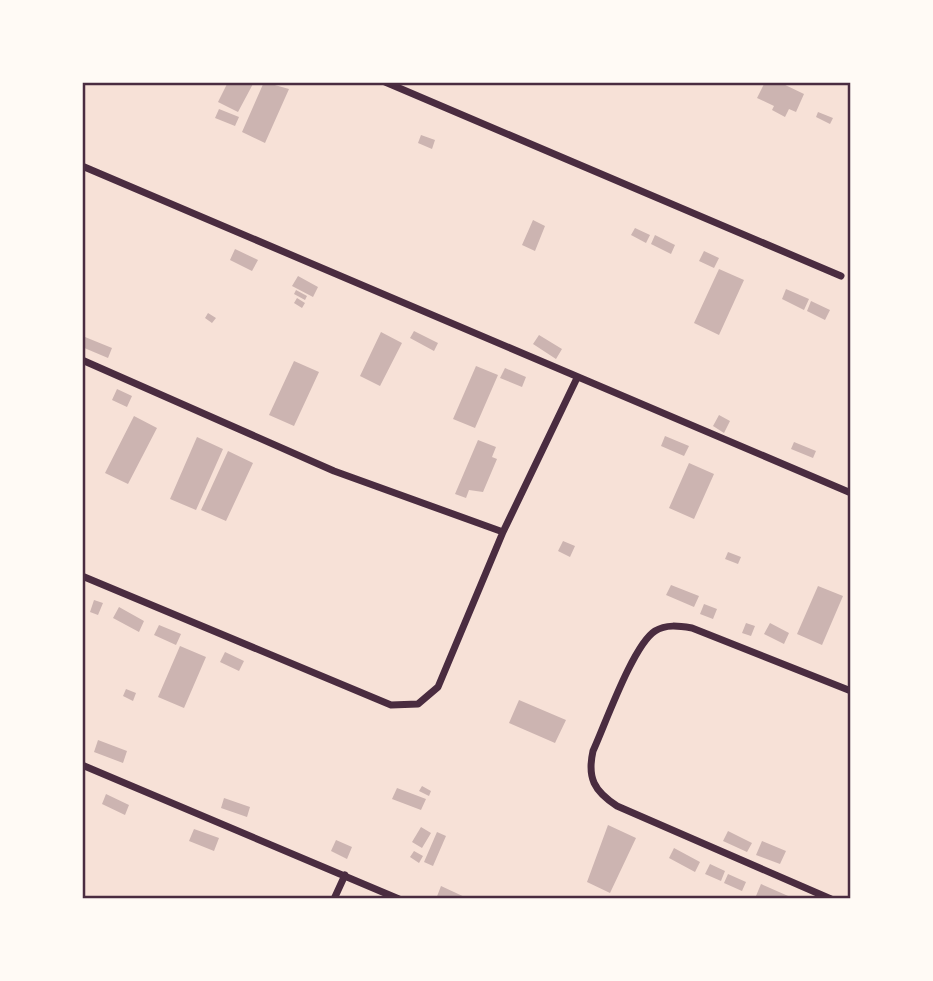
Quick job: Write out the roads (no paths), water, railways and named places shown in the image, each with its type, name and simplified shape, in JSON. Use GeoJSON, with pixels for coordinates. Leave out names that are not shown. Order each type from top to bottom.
{"type":"FeatureCollection","features":[{"type":"Feature","properties":{"kind":"street"},"geometry":{"type":"LineString","coordinates":[[385,82],[841,276]]}},
{"type":"Feature","properties":{"kind":"street"},"geometry":{"type":"LineString","coordinates":[[82,166],[851,493]]}},
{"type":"Feature","properties":{"kind":"street"},"geometry":{"type":"LineString","coordinates":[[82,360],[334,471],[503,532]]}},
{"type":"Feature","properties":{"kind":"street"},"geometry":{"type":"LineString","coordinates":[[82,576],[391,705],[418,704],[438,687],[503,532],[577,378]]}},
{"type":"Feature","properties":{"kind":"street"},"geometry":{"type":"LineString","coordinates":[[831,899],[617,806],[603,797],[592,782],[590,767],[593,751],[638,649],[657,629],[673,625],[692,628],[851,691]]}},
{"type":"Feature","properties":{"kind":"street"},"geometry":{"type":"LineString","coordinates":[[82,765],[398,899]]}},
{"type":"Feature","properties":{"kind":"street"},"geometry":{"type":"LineString","coordinates":[[334,899],[345,875]]}}]}
